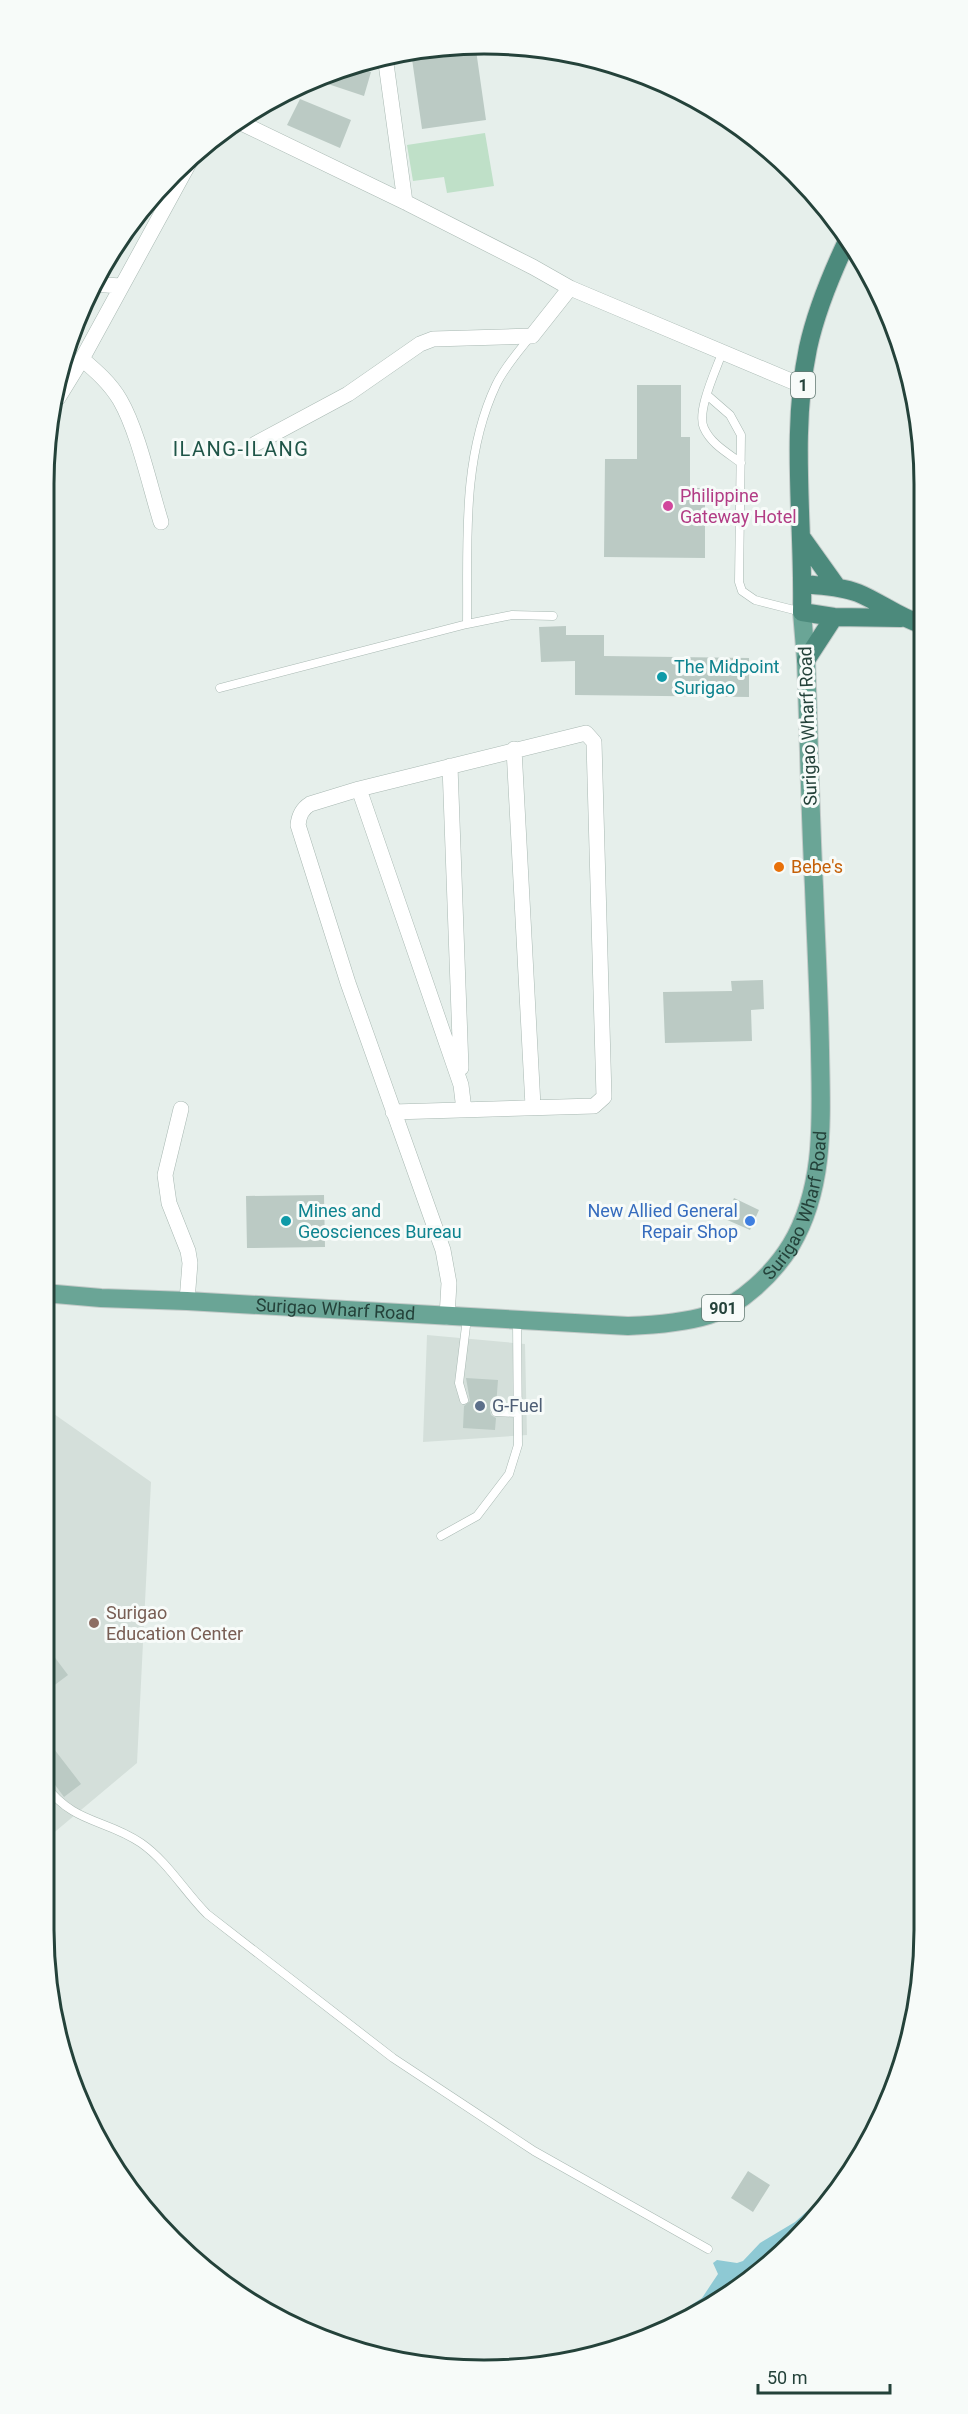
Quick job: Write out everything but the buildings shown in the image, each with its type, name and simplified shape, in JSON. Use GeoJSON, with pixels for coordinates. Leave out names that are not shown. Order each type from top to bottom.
{"type":"FeatureCollection","features":[{"type":"Feature","properties":{"kind":"highway","name":"1"},"geometry":{"type":"LineString","coordinates":[[802,612],[800,444],[803,386],[808,348],[820,304],[844,248]]}},
{"type":"Feature","properties":{"kind":"highway"},"geometry":{"type":"LineString","coordinates":[[802,538],[837,587]]}},
{"type":"Feature","properties":{"kind":"highway"},"geometry":{"type":"LineString","coordinates":[[803,584],[837,587],[856,592],[902,618],[914,622]]}},
{"type":"Feature","properties":{"kind":"highway"},"geometry":{"type":"LineString","coordinates":[[802,612],[834,617],[902,618]]}},
{"type":"Feature","properties":{"kind":"highway"},"geometry":{"type":"LineString","coordinates":[[806,660],[834,617]]}},
{"type":"Feature","properties":{"kind":"main road","name":"Surigao Wharf Road"},"geometry":{"type":"LineString","coordinates":[[54,1294],[628,1326],[660,1324],[711,1314],[733,1303],[767,1274],[790,1246],[802,1221],[813,1191],[820,1150],[821,1103],[806,660],[802,612]]}},
{"type":"Feature","properties":{"kind":"street"},"geometry":{"type":"LineString","coordinates":[[386,66],[405,202]]}},
{"type":"Feature","properties":{"kind":"street"},"geometry":{"type":"LineString","coordinates":[[245,126],[405,202],[570,288],[803,386]]}},
{"type":"Feature","properties":{"kind":"street"},"geometry":{"type":"LineString","coordinates":[[66,385],[179,181]]}},
{"type":"Feature","properties":{"kind":"street"},"geometry":{"type":"LineString","coordinates":[[103,285],[120,286]]}},
{"type":"Feature","properties":{"kind":"street"},"geometry":{"type":"LineString","coordinates":[[255,444],[348,394],[420,344],[433,339],[531,336],[570,288]]}},
{"type":"Feature","properties":{"kind":"street"},"geometry":{"type":"LineString","coordinates":[[82,359],[109,384],[128,418],[160,522]]}},
{"type":"Feature","properties":{"kind":"street"},"geometry":{"type":"LineString","coordinates":[[393,1112],[533,1106],[594,1106],[601,1101],[604,1093],[594,742],[590,735],[582,732],[359,789],[310,804],[300,813],[298,825],[348,983],[393,1112],[443,1250],[449,1283],[447,1317]]}},
{"type":"Feature","properties":{"kind":"street"},"geometry":{"type":"LineString","coordinates":[[514,749],[533,1106]]}},
{"type":"Feature","properties":{"kind":"street"},"geometry":{"type":"LineString","coordinates":[[450,765],[461,1085],[464,1110]]}},
{"type":"Feature","properties":{"kind":"street"},"geometry":{"type":"LineString","coordinates":[[359,789],[461,1085]]}},
{"type":"Feature","properties":{"kind":"street"},"geometry":{"type":"LineString","coordinates":[[181,1109],[165,1175],[169,1203],[188,1251],[190,1263],[187,1301]]}},
{"type":"Feature","properties":{"kind":"lane"},"geometry":{"type":"LineString","coordinates":[[467,624],[469,490],[474,456],[496,385],[513,358],[531,336]]}},
{"type":"Feature","properties":{"kind":"lane"},"geometry":{"type":"LineString","coordinates":[[722,352],[707,395],[702,418],[703,427],[714,441],[741,463]]}},
{"type":"Feature","properties":{"kind":"lane"},"geometry":{"type":"LineString","coordinates":[[707,395],[730,415],[739,429],[741,463],[739,582],[742,591],[755,600],[802,612]]}},
{"type":"Feature","properties":{"kind":"lane"},"geometry":{"type":"LineString","coordinates":[[220,688],[467,624],[512,615],[553,616]]}},
{"type":"Feature","properties":{"kind":"lane"},"geometry":{"type":"LineString","coordinates":[[464,1400],[459,1383],[466,1318]]}},
{"type":"Feature","properties":{"kind":"lane"},"geometry":{"type":"LineString","coordinates":[[441,1536],[477,1515],[509,1474],[518,1445],[517,1321]]}},
{"type":"Feature","properties":{"kind":"lane"},"geometry":{"type":"LineString","coordinates":[[496,1412],[517,1413]]}},
{"type":"Feature","properties":{"kind":"lane"},"geometry":{"type":"LineString","coordinates":[[54,1795],[65,1808],[139,1842],[156,1855],[207,1914],[393,2058],[534,2151],[708,2249]]}},
{"type":"Feature","properties":{"kind":"shaded area"},"geometry":{"type":"Polygon","coordinates":[[[427,1335],[525,1344],[527,1435],[423,1442],[427,1335]]]}},
{"type":"Feature","properties":{"kind":"shaded area","name":"Surigao Education Center"},"geometry":{"type":"Polygon","coordinates":[[[54,1414],[151,1482],[137,1763],[54,1833],[54,1414]]]}},
{"type":"Feature","properties":{"kind":"green space"},"geometry":{"type":"Polygon","coordinates":[[[485,133],[494,186],[447,193],[444,177],[413,181],[407,145],[485,133]]]}},
{"type":"Feature","properties":{"kind":"water"},"geometry":{"type":"Polygon","coordinates":[[[816,2204],[788,2234],[746,2271],[723,2288],[673,2316],[702,2298],[718,2274],[713,2263],[717,2260],[737,2263],[743,2261],[760,2243],[795,2222],[816,2204]]]}},
{"type":"Feature","properties":{"kind":"place","name":"Philippine Gateway Hotel"},"geometry":{"type":"Point","coordinates":[668,506]}},
{"type":"Feature","properties":{"kind":"place","name":"The Midpoint Surigao"},"geometry":{"type":"Point","coordinates":[662,677]}},
{"type":"Feature","properties":{"kind":"place","name":"Bebe's"},"geometry":{"type":"Point","coordinates":[779,867]}},
{"type":"Feature","properties":{"kind":"place","name":"Mines and Geosciences Bureau"},"geometry":{"type":"Point","coordinates":[286,1221]}},
{"type":"Feature","properties":{"kind":"place","name":"New Allied General Repair Shop"},"geometry":{"type":"Point","coordinates":[750,1221]}},
{"type":"Feature","properties":{"kind":"place","name":"G-Fuel"},"geometry":{"type":"Point","coordinates":[480,1406]}},
{"type":"Feature","properties":{"kind":"place","name":"Surigao Education Center"},"geometry":{"type":"Point","coordinates":[94,1623]}},
{"type":"Feature","properties":{"kind":"district","name":"ILANG-ILANG"},"geometry":{"type":"Point","coordinates":[241,449]}}]}
